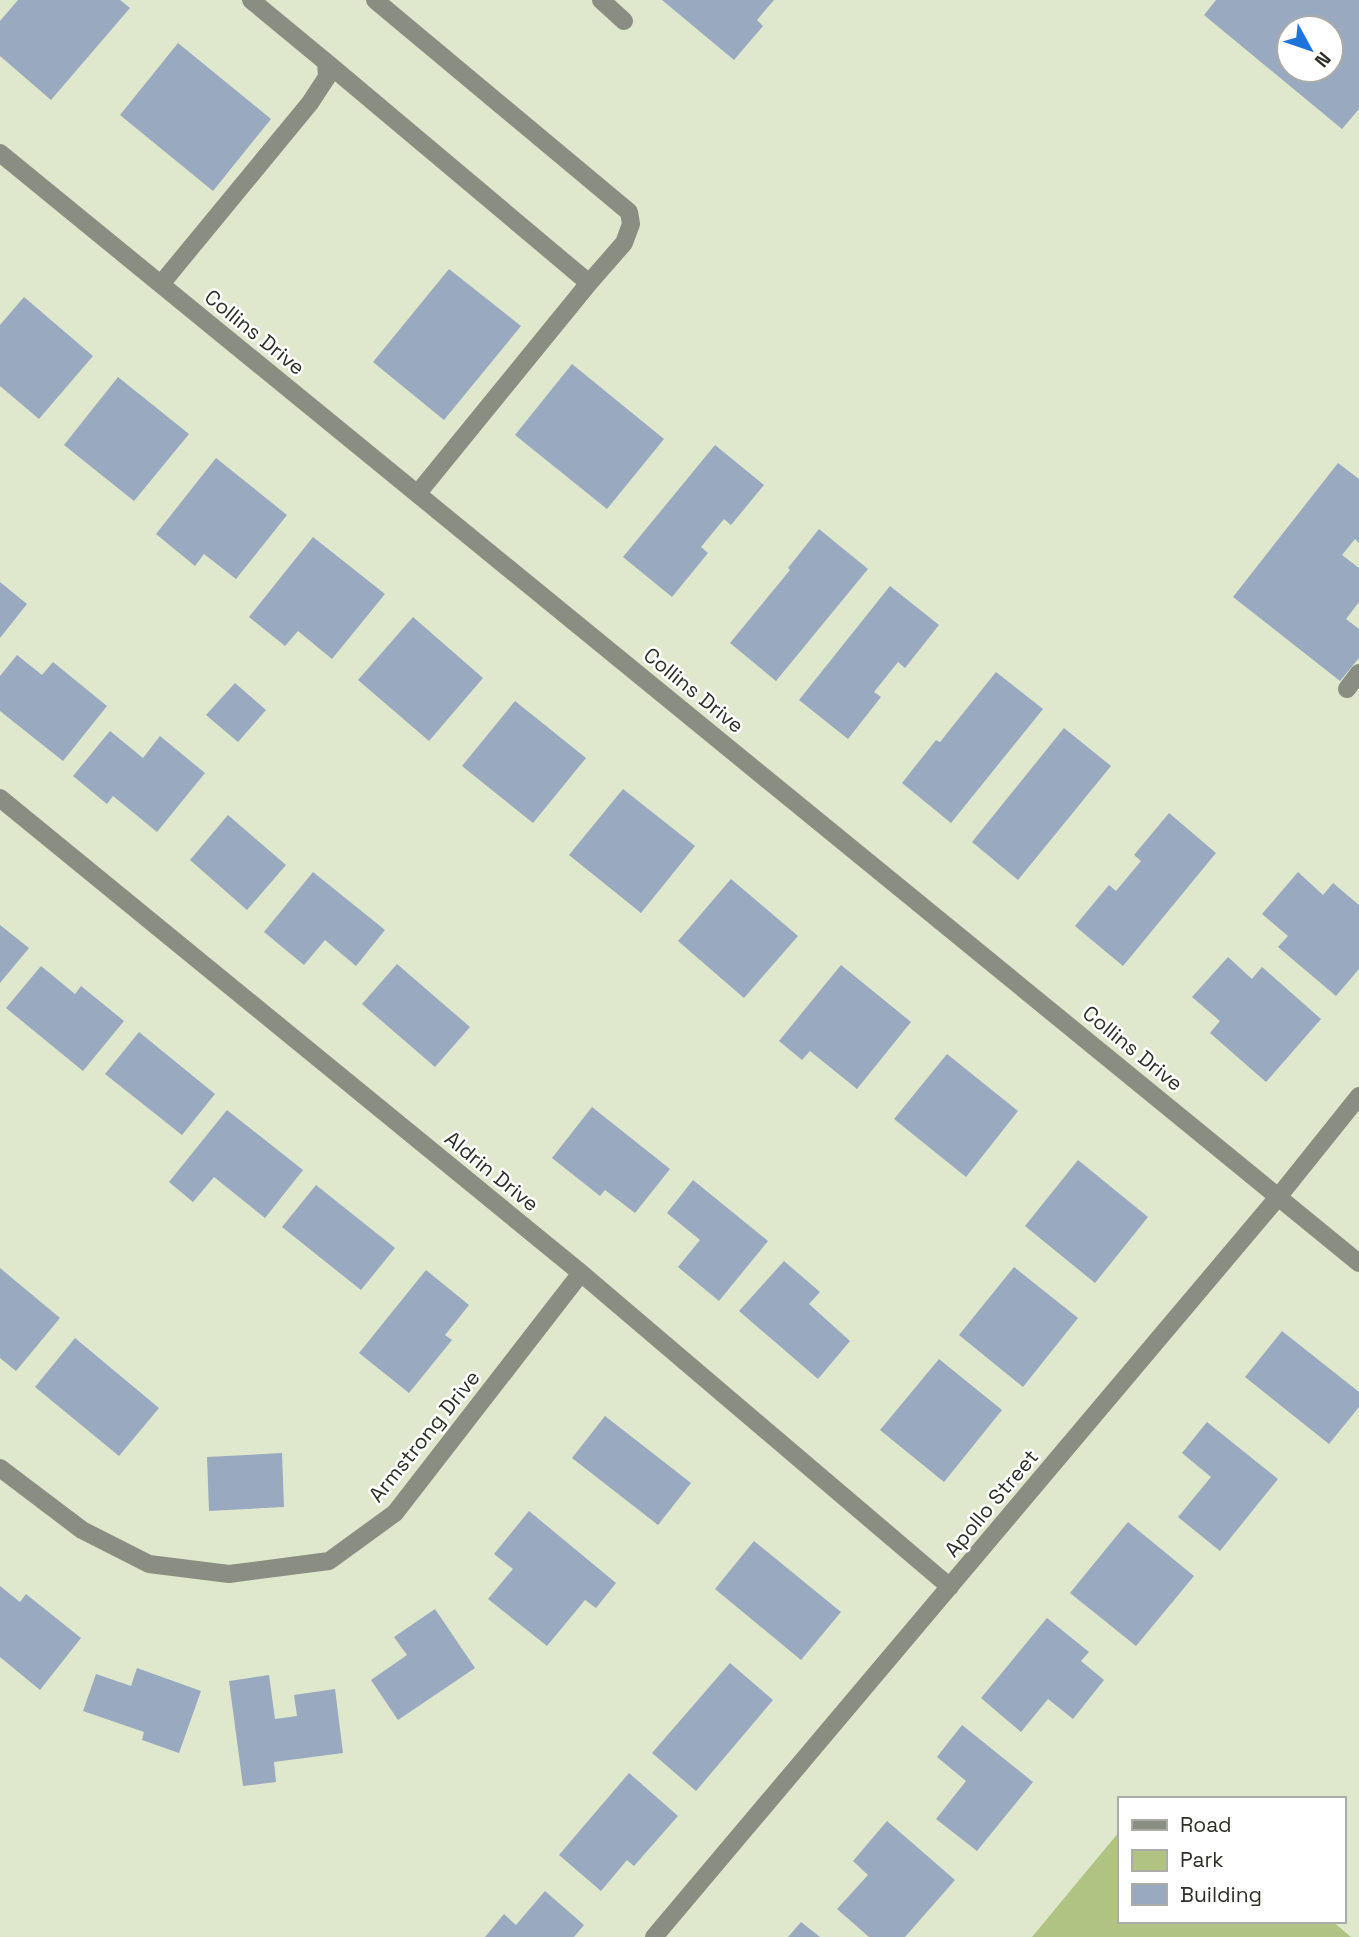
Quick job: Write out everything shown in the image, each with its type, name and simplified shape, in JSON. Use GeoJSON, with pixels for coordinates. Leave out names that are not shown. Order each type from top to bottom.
{"type":"FeatureCollection","features":[{"type":"Feature","properties":{"kind":"street"},"geometry":{"type":"LineString","coordinates":[[251,0],[589,283]]}},
{"type":"Feature","properties":{"kind":"street"},"geometry":{"type":"LineString","coordinates":[[375,0],[628,212],[631,224],[624,243],[418,494]]}},
{"type":"Feature","properties":{"kind":"street"},"geometry":{"type":"LineString","coordinates":[[601,0],[624,21]]}},
{"type":"Feature","properties":{"kind":"street"},"geometry":{"type":"LineString","coordinates":[[161,284],[310,103],[327,77],[327,62]]}},
{"type":"Feature","properties":{"kind":"street","name":"Collins Drive"},"geometry":{"type":"LineString","coordinates":[[0,153],[1359,1263]]}},
{"type":"Feature","properties":{"kind":"street"},"geometry":{"type":"LineString","coordinates":[[1347,689],[1359,674]]}},
{"type":"Feature","properties":{"kind":"street","name":"Aldrin Drive"},"geometry":{"type":"LineString","coordinates":[[0,798],[582,1273],[950,1587]]}},
{"type":"Feature","properties":{"kind":"street","name":"Apollo Street"},"geometry":{"type":"LineString","coordinates":[[654,1937],[1279,1196],[1359,1096]]}},
{"type":"Feature","properties":{"kind":"street","name":"Armstrong Drive"},"geometry":{"type":"LineString","coordinates":[[0,1468],[82,1530],[149,1564],[229,1574],[329,1560],[395,1513],[582,1273]]}},
{"type":"Feature","properties":{"kind":"green space"},"geometry":{"type":"Polygon","coordinates":[[[1118,1833],[1118,1923],[1334,1923],[1351,1937],[1032,1937],[1118,1833]]]}},
{"type":"Feature","properties":{"kind":"building"},"geometry":{"type":"Polygon","coordinates":[[[18,0],[120,0],[130,8],[51,100],[0,56],[0,21],[18,0]]]}},
{"type":"Feature","properties":{"kind":"building"},"geometry":{"type":"Polygon","coordinates":[[[662,0],[774,0],[757,20],[763,26],[734,60],[662,0]]]}},
{"type":"Feature","properties":{"kind":"building"},"geometry":{"type":"Polygon","coordinates":[[[1216,0],[1359,0],[1359,109],[1342,129],[1288,84],[1345,84],[1345,14],[1275,14],[1275,74],[1204,15],[1216,0]]]}},
{"type":"Feature","properties":{"kind":"building"},"geometry":{"type":"Polygon","coordinates":[[[178,43],[271,119],[213,191],[120,115],[178,43]]]}},
{"type":"Feature","properties":{"kind":"building"},"geometry":{"type":"Polygon","coordinates":[[[449,269],[521,326],[444,420],[373,362],[449,269]]]}},
{"type":"Feature","properties":{"kind":"building"},"geometry":{"type":"Polygon","coordinates":[[[24,297],[93,356],[39,419],[0,386],[0,325],[24,297]]]}},
{"type":"Feature","properties":{"kind":"building"},"geometry":{"type":"Polygon","coordinates":[[[572,364],[664,439],[607,509],[515,435],[572,364]]]}},
{"type":"Feature","properties":{"kind":"building"},"geometry":{"type":"Polygon","coordinates":[[[118,377],[189,434],[134,501],[64,445],[118,377]]]}},
{"type":"Feature","properties":{"kind":"building"},"geometry":{"type":"Polygon","coordinates":[[[715,445],[764,485],[731,525],[724,519],[701,547],[708,553],[672,597],[623,557],[715,445]]]}},
{"type":"Feature","properties":{"kind":"building"},"geometry":{"type":"Polygon","coordinates":[[[216,458],[287,515],[236,579],[204,554],[195,566],[156,534],[216,458]]]}},
{"type":"Feature","properties":{"kind":"building"},"geometry":{"type":"Polygon","coordinates":[[[1338,463],[1359,479],[1359,543],[1355,539],[1342,555],[1359,568],[1359,602],[1346,619],[1359,629],[1359,658],[1340,681],[1233,597],[1338,463]]]}},
{"type":"Feature","properties":{"kind":"building"},"geometry":{"type":"Polygon","coordinates":[[[819,529],[868,569],[776,681],[730,643],[790,570],[788,568],[819,529]]]}},
{"type":"Feature","properties":{"kind":"building"},"geometry":{"type":"Polygon","coordinates":[[[313,537],[385,594],[332,659],[298,631],[285,646],[249,617],[313,537]]]}},
{"type":"Feature","properties":{"kind":"building"},"geometry":{"type":"Polygon","coordinates":[[[0,582],[27,604],[0,638],[0,582]]]}},
{"type":"Feature","properties":{"kind":"building"},"geometry":{"type":"Polygon","coordinates":[[[890,586],[939,625],[905,668],[898,662],[874,692],[881,697],[848,739],[799,700],[890,586]]]}},
{"type":"Feature","properties":{"kind":"building"},"geometry":{"type":"Polygon","coordinates":[[[413,617],[483,678],[429,741],[358,680],[413,617]]]}},
{"type":"Feature","properties":{"kind":"building"},"geometry":{"type":"Polygon","coordinates":[[[17,655],[42,675],[53,662],[107,706],[63,761],[0,711],[0,676],[17,655]]]}},
{"type":"Feature","properties":{"kind":"building"},"geometry":{"type":"Polygon","coordinates":[[[996,672],[1043,709],[951,823],[902,783],[936,740],[940,742],[996,672]]]}},
{"type":"Feature","properties":{"kind":"building"},"geometry":{"type":"Polygon","coordinates":[[[235,683],[266,710],[238,742],[206,715],[235,683]]]}},
{"type":"Feature","properties":{"kind":"building"},"geometry":{"type":"Polygon","coordinates":[[[515,701],[586,758],[533,823],[462,766],[515,701]]]}},
{"type":"Feature","properties":{"kind":"building"},"geometry":{"type":"Polygon","coordinates":[[[1064,728],[1111,766],[1018,880],[972,842],[1064,728]]]}},
{"type":"Feature","properties":{"kind":"building"},"geometry":{"type":"Polygon","coordinates":[[[110,731],[143,758],[160,736],[205,773],[157,832],[113,796],[107,804],[73,776],[110,731]]]}},
{"type":"Feature","properties":{"kind":"building"},"geometry":{"type":"Polygon","coordinates":[[[623,789],[695,846],[641,913],[569,855],[623,789]]]}},
{"type":"Feature","properties":{"kind":"building"},"geometry":{"type":"Polygon","coordinates":[[[1169,813],[1216,853],[1123,966],[1075,926],[1109,885],[1116,891],[1141,861],[1134,855],[1169,813]]]}},
{"type":"Feature","properties":{"kind":"building"},"geometry":{"type":"Polygon","coordinates":[[[228,815],[286,865],[247,910],[190,860],[228,815]]]}},
{"type":"Feature","properties":{"kind":"building"},"geometry":{"type":"Polygon","coordinates":[[[313,872],[385,930],[356,966],[325,940],[304,965],[264,932],[313,872]]]}},
{"type":"Feature","properties":{"kind":"building"},"geometry":{"type":"Polygon","coordinates":[[[1298,872],[1323,895],[1333,883],[1359,905],[1359,969],[1336,996],[1278,947],[1288,936],[1262,914],[1298,872]]]}},
{"type":"Feature","properties":{"kind":"building"},"geometry":{"type":"Polygon","coordinates":[[[731,879],[798,936],[744,998],[678,941],[731,879]]]}},
{"type":"Feature","properties":{"kind":"building"},"geometry":{"type":"Polygon","coordinates":[[[0,925],[29,948],[0,983],[0,925]]]}},
{"type":"Feature","properties":{"kind":"building"},"geometry":{"type":"Polygon","coordinates":[[[1228,957],[1252,979],[1262,967],[1321,1019],[1266,1082],[1210,1033],[1220,1021],[1192,997],[1228,957]]]}},
{"type":"Feature","properties":{"kind":"building"},"geometry":{"type":"Polygon","coordinates":[[[397,964],[470,1027],[435,1067],[362,1004],[397,964]]]}},
{"type":"Feature","properties":{"kind":"building"},"geometry":{"type":"Polygon","coordinates":[[[841,965],[911,1022],[857,1089],[810,1051],[802,1060],[779,1041],[841,965]]]}},
{"type":"Feature","properties":{"kind":"building"},"geometry":{"type":"Polygon","coordinates":[[[41,966],[75,994],[81,986],[124,1021],[83,1071],[6,1008],[41,966]]]}},
{"type":"Feature","properties":{"kind":"building"},"geometry":{"type":"Polygon","coordinates":[[[139,1032],[215,1094],[182,1135],[105,1074],[139,1032]]]}},
{"type":"Feature","properties":{"kind":"building"},"geometry":{"type":"Polygon","coordinates":[[[947,1054],[1018,1111],[966,1177],[894,1119],[947,1054]]]}},
{"type":"Feature","properties":{"kind":"building"},"geometry":{"type":"Polygon","coordinates":[[[592,1107],[670,1169],[635,1213],[605,1190],[600,1196],[552,1158],[592,1107]]]}},
{"type":"Feature","properties":{"kind":"building"},"geometry":{"type":"Polygon","coordinates":[[[227,1110],[303,1170],[265,1218],[214,1177],[193,1202],[169,1182],[227,1110]]]}},
{"type":"Feature","properties":{"kind":"building"},"geometry":{"type":"Polygon","coordinates":[[[1078,1160],[1148,1217],[1095,1283],[1025,1226],[1078,1160]]]}},
{"type":"Feature","properties":{"kind":"building"},"geometry":{"type":"Polygon","coordinates":[[[693,1180],[768,1241],[719,1301],[678,1267],[700,1240],[667,1213],[693,1180]]]}},
{"type":"Feature","properties":{"kind":"building"},"geometry":{"type":"Polygon","coordinates":[[[316,1185],[395,1248],[361,1290],[282,1227],[316,1185]]]}},
{"type":"Feature","properties":{"kind":"building"},"geometry":{"type":"Polygon","coordinates":[[[784,1261],[820,1292],[809,1304],[850,1341],[818,1379],[739,1311],[784,1261]]]}},
{"type":"Feature","properties":{"kind":"building"},"geometry":{"type":"Polygon","coordinates":[[[1014,1267],[1078,1318],[1023,1387],[959,1335],[1014,1267]]]}},
{"type":"Feature","properties":{"kind":"building"},"geometry":{"type":"Polygon","coordinates":[[[0,1268],[60,1318],[16,1371],[0,1358],[0,1268]]]}},
{"type":"Feature","properties":{"kind":"building"},"geometry":{"type":"Polygon","coordinates":[[[426,1270],[469,1305],[445,1335],[452,1340],[409,1393],[359,1353],[426,1270]]]}},
{"type":"Feature","properties":{"kind":"building"},"geometry":{"type":"Polygon","coordinates":[[[1282,1331],[1359,1392],[1359,1407],[1329,1444],[1245,1377],[1282,1331]]]}},
{"type":"Feature","properties":{"kind":"building"},"geometry":{"type":"Polygon","coordinates":[[[75,1338],[159,1408],[119,1456],[35,1387],[75,1338]]]}},
{"type":"Feature","properties":{"kind":"building"},"geometry":{"type":"Polygon","coordinates":[[[939,1359],[1002,1410],[944,1482],[880,1430],[939,1359]]]}},
{"type":"Feature","properties":{"kind":"building"},"geometry":{"type":"Polygon","coordinates":[[[605,1416],[691,1483],[658,1525],[572,1458],[605,1416]]]}},
{"type":"Feature","properties":{"kind":"building"},"geometry":{"type":"Polygon","coordinates":[[[1207,1422],[1278,1479],[1220,1551],[1178,1517],[1211,1477],[1182,1453],[1207,1422]]]}},
{"type":"Feature","properties":{"kind":"building"},"geometry":{"type":"Polygon","coordinates":[[[282,1453],[284,1507],[209,1511],[207,1457],[282,1453]]]}},
{"type":"Feature","properties":{"kind":"building"},"geometry":{"type":"Polygon","coordinates":[[[529,1511],[616,1583],[596,1608],[585,1600],[547,1646],[488,1599],[513,1569],[494,1554],[529,1511]]]}},
{"type":"Feature","properties":{"kind":"building"},"geometry":{"type":"Polygon","coordinates":[[[1128,1522],[1194,1576],[1136,1646],[1070,1593],[1128,1522]]]}},
{"type":"Feature","properties":{"kind":"building"},"geometry":{"type":"Polygon","coordinates":[[[754,1541],[841,1612],[801,1660],[715,1589],[754,1541]]]}},
{"type":"Feature","properties":{"kind":"building"},"geometry":{"type":"Polygon","coordinates":[[[0,1586],[20,1602],[26,1594],[81,1638],[40,1690],[0,1657],[0,1586]]]}},
{"type":"Feature","properties":{"kind":"building"},"geometry":{"type":"Polygon","coordinates":[[[435,1609],[475,1668],[398,1720],[371,1680],[407,1655],[394,1637],[435,1609]]]}},
{"type":"Feature","properties":{"kind":"building"},"geometry":{"type":"Polygon","coordinates":[[[1047,1618],[1089,1652],[1081,1661],[1104,1680],[1073,1719],[1048,1699],[1021,1732],[981,1698],[1047,1618]]]}},
{"type":"Feature","properties":{"kind":"building"},"geometry":{"type":"Polygon","coordinates":[[[730,1663],[773,1700],[696,1791],[652,1753],[730,1663]]]}},
{"type":"Feature","properties":{"kind":"building"},"geometry":{"type":"Polygon","coordinates":[[[137,1668],[201,1691],[179,1753],[142,1740],[144,1732],[83,1711],[96,1674],[131,1686],[137,1668]]]}},
{"type":"Feature","properties":{"kind":"building"},"geometry":{"type":"Polygon","coordinates":[[[269,1675],[275,1719],[297,1716],[294,1695],[335,1689],[343,1753],[274,1762],[276,1782],[243,1786],[229,1681],[269,1675]]]}},
{"type":"Feature","properties":{"kind":"building"},"geometry":{"type":"Polygon","coordinates":[[[962,1725],[1033,1782],[977,1851],[936,1819],[966,1781],[937,1757],[962,1725]]]}},
{"type":"Feature","properties":{"kind":"building"},"geometry":{"type":"Polygon","coordinates":[[[629,1773],[678,1816],[634,1866],[627,1860],[601,1891],[559,1855],[629,1773]]]}},
{"type":"Feature","properties":{"kind":"building"},"geometry":{"type":"Polygon","coordinates":[[[887,1821],[955,1880],[905,1937],[869,1937],[837,1909],[868,1875],[853,1861],[887,1821]]]}},
{"type":"Feature","properties":{"kind":"building"},"geometry":{"type":"Polygon","coordinates":[[[545,1891],[584,1925],[574,1937],[485,1937],[504,1914],[516,1925],[545,1891]]]}},
{"type":"Feature","properties":{"kind":"building"},"geometry":{"type":"Polygon","coordinates":[[[801,1922],[820,1937],[788,1937],[801,1922]]]}}]}
